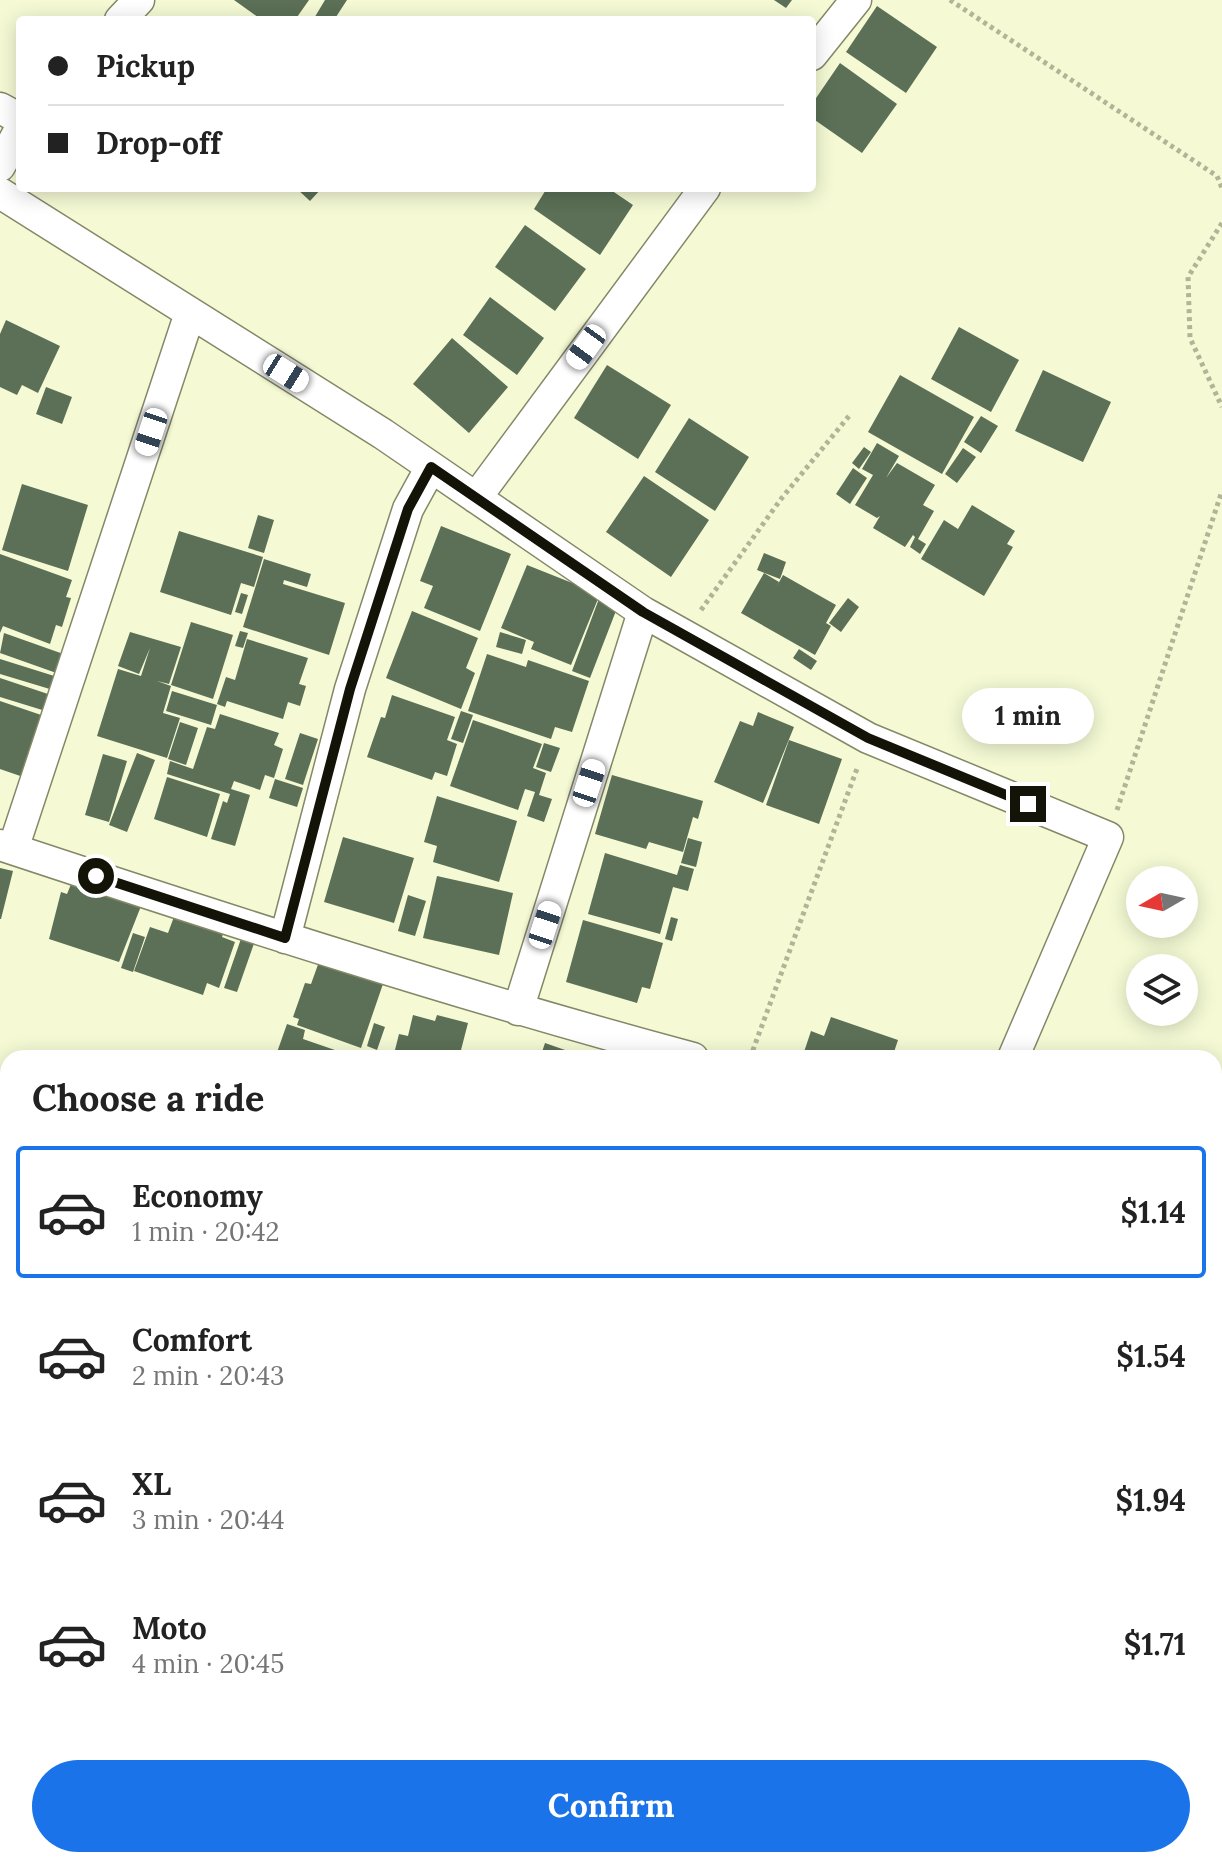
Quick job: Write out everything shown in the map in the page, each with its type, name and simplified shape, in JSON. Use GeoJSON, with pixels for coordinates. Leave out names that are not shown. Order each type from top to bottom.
{"type":"FeatureCollection","features":[{"type":"Feature","properties":{"kind":"street"},"geometry":{"type":"LineString","coordinates":[[124,16],[139,0]]}},
{"type":"Feature","properties":{"kind":"street"},"geometry":{"type":"LineString","coordinates":[[816,50],[856,0]]}},
{"type":"Feature","properties":{"kind":"street"},"geometry":{"type":"LineString","coordinates":[[0,166],[16,136]]}},
{"type":"Feature","properties":{"kind":"street"},"geometry":{"type":"LineString","coordinates":[[476,498],[702,192]]}},
{"type":"Feature","properties":{"kind":"street"},"geometry":{"type":"LineString","coordinates":[[0,193],[431,467],[643,612],[868,738],[1108,837],[1016,1050]]}},
{"type":"Feature","properties":{"kind":"street"},"geometry":{"type":"LineString","coordinates":[[190,313],[6,847],[518,1010],[664,1050]]}},
{"type":"Feature","properties":{"kind":"street"},"geometry":{"type":"LineString","coordinates":[[285,938],[350,689],[408,509],[431,467]]}},
{"type":"Feature","properties":{"kind":"street"},"geometry":{"type":"LineString","coordinates":[[518,1010],[643,612]]}},
{"type":"Feature","properties":{"kind":"path"},"geometry":{"type":"LineString","coordinates":[[950,0],[1217,176],[1222,188]]}},
{"type":"Feature","properties":{"kind":"path"},"geometry":{"type":"LineString","coordinates":[[1222,223],[1188,277],[1190,338],[1222,407]]}},
{"type":"Feature","properties":{"kind":"path"},"geometry":{"type":"LineString","coordinates":[[684,634],[781,499],[849,416]]}},
{"type":"Feature","properties":{"kind":"path"},"geometry":{"type":"LineString","coordinates":[[1108,837],[1222,491]]}},
{"type":"Feature","properties":{"kind":"path"},"geometry":{"type":"LineString","coordinates":[[753,1050],[868,738]]}},
{"type":"Feature","properties":{"kind":"building"},"geometry":{"type":"Polygon","coordinates":[[[234,0],[309,0],[298,16],[256,16],[234,0]]]}},
{"type":"Feature","properties":{"kind":"building"},"geometry":{"type":"Polygon","coordinates":[[[325,0],[347,0],[337,16],[315,16],[325,0]]]}},
{"type":"Feature","properties":{"kind":"building"},"geometry":{"type":"Polygon","coordinates":[[[774,0],[792,0],[786,8],[774,0]]]}},
{"type":"Feature","properties":{"kind":"building"},"geometry":{"type":"Polygon","coordinates":[[[877,6],[937,47],[906,93],[846,52],[877,6]]]}},
{"type":"Feature","properties":{"kind":"building"},"geometry":{"type":"Polygon","coordinates":[[[840,63],[897,104],[862,153],[816,121],[816,98],[840,63]]]}},
{"type":"Feature","properties":{"kind":"building"},"geometry":{"type":"Polygon","coordinates":[[[300,192],[318,192],[310,201],[300,192]]]}},
{"type":"Feature","properties":{"kind":"building"},"geometry":{"type":"Polygon","coordinates":[[[545,192],[614,192],[633,205],[600,255],[534,209],[545,192]]]}},
{"type":"Feature","properties":{"kind":"building"},"geometry":{"type":"Polygon","coordinates":[[[525,225],[586,269],[555,311],[495,267],[525,225]]]}},
{"type":"Feature","properties":{"kind":"building"},"geometry":{"type":"Polygon","coordinates":[[[490,297],[544,338],[517,375],[463,335],[490,297]]]}},
{"type":"Feature","properties":{"kind":"building"},"geometry":{"type":"Polygon","coordinates":[[[6,320],[60,346],[38,393],[22,385],[17,395],[0,387],[0,334],[6,320]]]}},
{"type":"Feature","properties":{"kind":"building"},"geometry":{"type":"Polygon","coordinates":[[[959,327],[1019,360],[991,412],[931,379],[959,327]]]}},
{"type":"Feature","properties":{"kind":"building"},"geometry":{"type":"Polygon","coordinates":[[[452,338],[508,387],[469,433],[413,384],[452,338]]]}},
{"type":"Feature","properties":{"kind":"building"},"geometry":{"type":"Polygon","coordinates":[[[607,365],[671,405],[638,459],[574,418],[607,365]]]}},
{"type":"Feature","properties":{"kind":"building"},"geometry":{"type":"Polygon","coordinates":[[[1043,370],[1111,402],[1083,462],[1015,431],[1043,370]]]}},
{"type":"Feature","properties":{"kind":"building"},"geometry":{"type":"Polygon","coordinates":[[[900,375],[974,417],[942,474],[868,432],[900,375]]]}},
{"type":"Feature","properties":{"kind":"building"},"geometry":{"type":"Polygon","coordinates":[[[46,387],[72,397],[62,424],[36,414],[46,387]]]}},
{"type":"Feature","properties":{"kind":"building"},"geometry":{"type":"Polygon","coordinates":[[[981,416],[998,426],[981,453],[964,442],[981,416]]]}},
{"type":"Feature","properties":{"kind":"building"},"geometry":{"type":"Polygon","coordinates":[[[689,418],[749,457],[715,511],[655,472],[689,418]]]}},
{"type":"Feature","properties":{"kind":"building"},"geometry":{"type":"Polygon","coordinates":[[[877,443],[899,456],[886,478],[897,463],[935,485],[923,505],[934,511],[918,539],[926,544],[920,554],[910,547],[915,537],[913,535],[905,547],[873,528],[880,516],[877,518],[855,505],[873,475],[862,469],[877,443]]]}},
{"type":"Feature","properties":{"kind":"building"},"geometry":{"type":"Polygon","coordinates":[[[864,447],[871,452],[859,469],[852,463],[864,447]]]}},
{"type":"Feature","properties":{"kind":"building"},"geometry":{"type":"Polygon","coordinates":[[[963,448],[976,457],[957,483],[945,474],[963,448]]]}},
{"type":"Feature","properties":{"kind":"building"},"geometry":{"type":"Polygon","coordinates":[[[853,468],[867,478],[850,504],[836,494],[853,468]]]}},
{"type":"Feature","properties":{"kind":"building"},"geometry":{"type":"Polygon","coordinates":[[[644,476],[709,520],[671,577],[606,532],[644,476]]]}},
{"type":"Feature","properties":{"kind":"building"},"geometry":{"type":"Polygon","coordinates":[[[22,484],[88,505],[68,571],[2,550],[22,484]]]}},
{"type":"Feature","properties":{"kind":"building"},"geometry":{"type":"Polygon","coordinates":[[[972,505],[1015,531],[1007,544],[1013,547],[984,596],[921,559],[944,520],[958,529],[972,505]]]}},
{"type":"Feature","properties":{"kind":"building"},"geometry":{"type":"Polygon","coordinates":[[[258,515],[274,520],[264,553],[248,548],[258,515]]]}},
{"type":"Feature","properties":{"kind":"building"},"geometry":{"type":"Polygon","coordinates":[[[441,526],[511,554],[480,631],[424,608],[433,586],[420,581],[441,526]]]}},
{"type":"Feature","properties":{"kind":"building"},"geometry":{"type":"Polygon","coordinates":[[[179,531],[263,557],[254,587],[241,583],[231,615],[160,592],[179,531]]]}},
{"type":"Feature","properties":{"kind":"building"},"geometry":{"type":"Polygon","coordinates":[[[764,553],[786,562],[780,579],[757,570],[764,553]]]}},
{"type":"Feature","properties":{"kind":"building"},"geometry":{"type":"Polygon","coordinates":[[[0,554],[72,580],[66,597],[71,598],[62,627],[56,625],[50,644],[3,626],[0,633],[0,554]]]}},
{"type":"Feature","properties":{"kind":"building"},"geometry":{"type":"Polygon","coordinates":[[[264,559],[311,574],[307,587],[284,580],[283,584],[345,603],[329,655],[243,627],[264,559]]]}},
{"type":"Feature","properties":{"kind":"building"},"geometry":{"type":"Polygon","coordinates":[[[527,565],[600,594],[571,665],[531,649],[534,642],[501,628],[527,565]]]}},
{"type":"Feature","properties":{"kind":"building"},"geometry":{"type":"Polygon","coordinates":[[[764,573],[779,582],[777,586],[783,575],[836,605],[826,623],[831,626],[815,655],[741,613],[764,573]]]}},
{"type":"Feature","properties":{"kind":"building"},"geometry":{"type":"Polygon","coordinates":[[[241,593],[248,595],[242,614],[235,612],[241,593]]]}},
{"type":"Feature","properties":{"kind":"building"},"geometry":{"type":"Polygon","coordinates":[[[600,596],[619,603],[590,678],[572,671],[600,596]]]}},
{"type":"Feature","properties":{"kind":"building"},"geometry":{"type":"Polygon","coordinates":[[[848,598],[859,607],[841,632],[829,623],[848,598]]]}},
{"type":"Feature","properties":{"kind":"building"},"geometry":{"type":"Polygon","coordinates":[[[412,611],[478,638],[466,668],[475,673],[461,709],[386,678],[412,611]]]}},
{"type":"Feature","properties":{"kind":"building"},"geometry":{"type":"Polygon","coordinates":[[[191,622],[233,635],[213,699],[171,685],[191,622]]]}},
{"type":"Feature","properties":{"kind":"building"},"geometry":{"type":"Polygon","coordinates":[[[240,631],[248,633],[243,648],[235,646],[240,631]]]}},
{"type":"Feature","properties":{"kind":"building"},"geometry":{"type":"Polygon","coordinates":[[[130,632],[181,647],[169,684],[157,681],[171,686],[163,713],[180,718],[167,758],[97,736],[118,669],[141,676],[150,648],[139,674],[118,666],[130,632]]]}},
{"type":"Feature","properties":{"kind":"building"},"geometry":{"type":"Polygon","coordinates":[[[500,632],[526,640],[522,654],[496,647],[500,632]]]}},
{"type":"Feature","properties":{"kind":"building"},"geometry":{"type":"Polygon","coordinates":[[[4,633],[69,656],[62,675],[0,653],[4,633]]]}},
{"type":"Feature","properties":{"kind":"building"},"geometry":{"type":"Polygon","coordinates":[[[247,639],[308,658],[299,684],[306,686],[300,706],[288,702],[283,719],[227,701],[225,707],[217,704],[226,677],[235,680],[247,639]]]}},
{"type":"Feature","properties":{"kind":"building"},"geometry":{"type":"Polygon","coordinates":[[[799,649],[817,661],[811,670],[793,658],[799,649]]]}},
{"type":"Feature","properties":{"kind":"building"},"geometry":{"type":"Polygon","coordinates":[[[487,654],[526,667],[528,660],[589,681],[572,732],[555,727],[551,739],[468,711],[487,654]]]}},
{"type":"Feature","properties":{"kind":"building"},"geometry":{"type":"Polygon","coordinates":[[[0,659],[67,680],[63,693],[0,674],[0,659]]]}},
{"type":"Feature","properties":{"kind":"building"},"geometry":{"type":"Polygon","coordinates":[[[0,678],[57,697],[52,713],[0,697],[0,678]]]}},
{"type":"Feature","properties":{"kind":"building"},"geometry":{"type":"Polygon","coordinates":[[[172,691],[217,705],[211,725],[166,711],[172,691]]]}},
{"type":"Feature","properties":{"kind":"building"},"geometry":{"type":"Polygon","coordinates":[[[392,695],[455,717],[447,740],[457,744],[447,776],[435,772],[432,780],[367,757],[392,695]]]}},
{"type":"Feature","properties":{"kind":"building"},"geometry":{"type":"Polygon","coordinates":[[[0,701],[50,718],[29,779],[0,769],[0,701]]]}},
{"type":"Feature","properties":{"kind":"building"},"geometry":{"type":"Polygon","coordinates":[[[461,711],[473,715],[463,743],[451,739],[461,711]]]}},
{"type":"Feature","properties":{"kind":"building"},"geometry":{"type":"Polygon","coordinates":[[[758,712],[794,727],[763,803],[714,782],[740,721],[753,726],[758,712]]]}},
{"type":"Feature","properties":{"kind":"building"},"geometry":{"type":"Polygon","coordinates":[[[220,714],[279,733],[274,745],[283,749],[274,778],[265,775],[260,790],[234,781],[231,789],[250,795],[235,846],[211,839],[223,801],[227,803],[230,794],[167,774],[170,761],[193,769],[207,727],[215,729],[220,714]]]}},
{"type":"Feature","properties":{"kind":"building"},"geometry":{"type":"Polygon","coordinates":[[[473,720],[542,744],[533,768],[546,773],[539,795],[552,799],[544,822],[527,816],[535,792],[525,789],[518,810],[450,786],[473,720]]]}},
{"type":"Feature","properties":{"kind":"building"},"geometry":{"type":"Polygon","coordinates":[[[180,722],[198,728],[186,765],[168,759],[180,722]]]}},
{"type":"Feature","properties":{"kind":"building"},"geometry":{"type":"Polygon","coordinates":[[[300,733],[318,739],[303,785],[285,779],[300,733]]]}},
{"type":"Feature","properties":{"kind":"building"},"geometry":{"type":"Polygon","coordinates":[[[789,740],[842,759],[819,824],[766,805],[789,740]]]}},
{"type":"Feature","properties":{"kind":"building"},"geometry":{"type":"Polygon","coordinates":[[[544,743],[560,748],[551,772],[536,767],[544,743]]]}},
{"type":"Feature","properties":{"kind":"building"},"geometry":{"type":"Polygon","coordinates":[[[137,753],[155,760],[127,832],[109,825],[137,753]]]}},
{"type":"Feature","properties":{"kind":"building"},"geometry":{"type":"Polygon","coordinates":[[[103,754],[127,761],[109,822],[85,815],[103,754]]]}},
{"type":"Feature","properties":{"kind":"building"},"geometry":{"type":"Polygon","coordinates":[[[612,775],[703,801],[698,819],[693,817],[683,852],[649,842],[646,849],[595,834],[612,775]]]}},
{"type":"Feature","properties":{"kind":"building"},"geometry":{"type":"Polygon","coordinates":[[[167,777],[220,794],[207,837],[154,819],[167,777]]]}},
{"type":"Feature","properties":{"kind":"building"},"geometry":{"type":"Polygon","coordinates":[[[275,779],[303,788],[297,807],[269,798],[275,779]]]}},
{"type":"Feature","properties":{"kind":"building"},"geometry":{"type":"Polygon","coordinates":[[[437,796],[517,821],[499,882],[433,862],[437,846],[424,842],[437,796]]]}},
{"type":"Feature","properties":{"kind":"building"},"geometry":{"type":"Polygon","coordinates":[[[343,837],[414,858],[394,923],[324,902],[343,837]]]}},
{"type":"Feature","properties":{"kind":"building"},"geometry":{"type":"Polygon","coordinates":[[[688,838],[702,842],[696,867],[681,863],[688,838]]]}},
{"type":"Feature","properties":{"kind":"building"},"geometry":{"type":"Polygon","coordinates":[[[605,853],[677,875],[680,865],[694,869],[688,891],[673,887],[660,934],[588,914],[605,853]]]}},
{"type":"Feature","properties":{"kind":"building"},"geometry":{"type":"Polygon","coordinates":[[[0,868],[13,871],[1,919],[0,919],[0,868]]]}},
{"type":"Feature","properties":{"kind":"building"},"geometry":{"type":"Polygon","coordinates":[[[437,876],[513,893],[499,955],[423,938],[437,876]]]}},
{"type":"Feature","properties":{"kind":"building"},"geometry":{"type":"Polygon","coordinates":[[[74,877],[143,901],[119,962],[49,939],[61,892],[67,894],[74,877]]]}},
{"type":"Feature","properties":{"kind":"building"},"geometry":{"type":"Polygon","coordinates":[[[408,895],[426,901],[415,936],[398,931],[408,895]]]}},
{"type":"Feature","properties":{"kind":"building"},"geometry":{"type":"Polygon","coordinates":[[[175,914],[224,931],[222,937],[235,942],[219,988],[207,983],[203,995],[134,971],[150,927],[168,933],[175,914]]]}},
{"type":"Feature","properties":{"kind":"building"},"geometry":{"type":"Polygon","coordinates":[[[671,917],[678,919],[672,941],[665,939],[671,917]]]}},
{"type":"Feature","properties":{"kind":"building"},"geometry":{"type":"Polygon","coordinates":[[[583,920],[663,943],[650,989],[642,987],[637,1003],[566,982],[583,920]]]}},
{"type":"Feature","properties":{"kind":"building"},"geometry":{"type":"Polygon","coordinates":[[[244,930],[257,935],[237,992],[224,988],[244,930]]]}},
{"type":"Feature","properties":{"kind":"building"},"geometry":{"type":"Polygon","coordinates":[[[133,933],[145,937],[133,972],[121,968],[133,933]]]}},
{"type":"Feature","properties":{"kind":"building"},"geometry":{"type":"Polygon","coordinates":[[[320,959],[384,981],[361,1048],[297,1025],[299,1019],[293,1017],[305,983],[311,984],[320,959]]]}},
{"type":"Feature","properties":{"kind":"building"},"geometry":{"type":"Polygon","coordinates":[[[413,1015],[435,1021],[437,1015],[468,1023],[461,1050],[395,1050],[399,1034],[408,1036],[413,1015]]]}},
{"type":"Feature","properties":{"kind":"building"},"geometry":{"type":"Polygon","coordinates":[[[831,1017],[898,1040],[895,1050],[805,1050],[811,1031],[824,1036],[831,1017]]]}},
{"type":"Feature","properties":{"kind":"building"},"geometry":{"type":"Polygon","coordinates":[[[374,1023],[385,1027],[377,1050],[367,1046],[374,1023]]]}},
{"type":"Feature","properties":{"kind":"building"},"geometry":{"type":"Polygon","coordinates":[[[287,1024],[305,1030],[303,1039],[335,1050],[278,1050],[287,1024]]]}},
{"type":"Feature","properties":{"kind":"building"},"geometry":{"type":"Polygon","coordinates":[[[545,1043],[565,1050],[543,1050],[545,1043]]]}},
{"type":"Feature","properties":{"kind":"route"},"geometry":{"type":"LineString","coordinates":[[96,876],[285,938],[350,689],[408,509],[431,467],[643,612],[868,738],[1028,804]]}}]}
